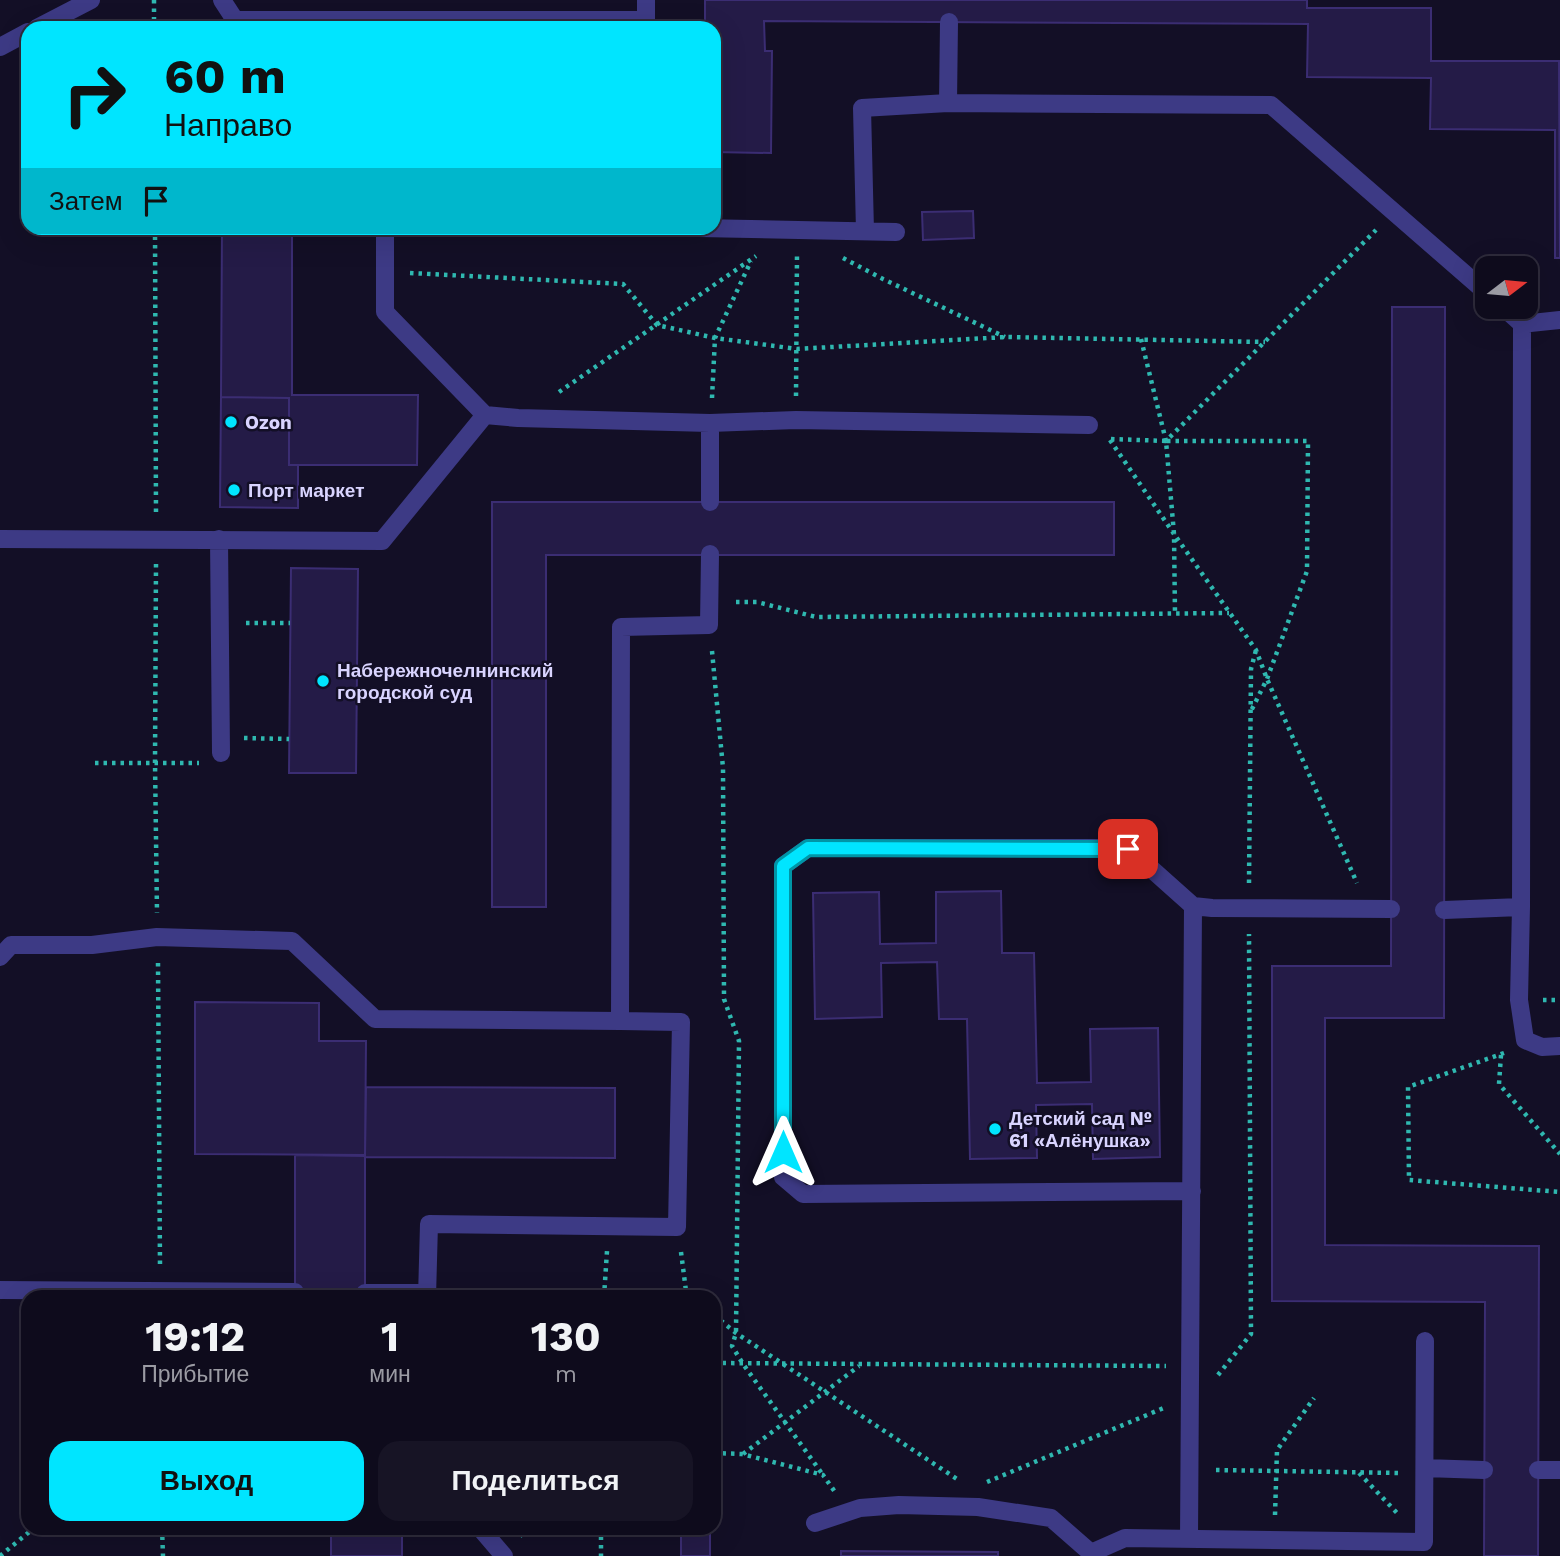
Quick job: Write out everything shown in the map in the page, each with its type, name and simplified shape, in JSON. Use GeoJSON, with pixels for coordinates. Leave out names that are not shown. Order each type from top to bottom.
{"type":"FeatureCollection","features":[{"type":"Feature","properties":{"kind":"lane"},"geometry":{"type":"LineString","coordinates":[[50,21],[91,0]]}},
{"type":"Feature","properties":{"kind":"lane"},"geometry":{"type":"LineString","coordinates":[[222,0],[235,20],[646,20],[646,0]]}},
{"type":"Feature","properties":{"kind":"lane"},"geometry":{"type":"LineString","coordinates":[[948,103],[949,22]]}},
{"type":"Feature","properties":{"kind":"lane"},"geometry":{"type":"LineString","coordinates":[[0,47],[21,36]]}},
{"type":"Feature","properties":{"kind":"lane"},"geometry":{"type":"LineString","coordinates":[[865,231],[862,108],[948,103],[1271,104],[1475,283]]}},
{"type":"Feature","properties":{"kind":"lane"},"geometry":{"type":"LineString","coordinates":[[721,228],[896,232]]}},
{"type":"Feature","properties":{"kind":"lane"},"geometry":{"type":"LineString","coordinates":[[385,235],[385,312],[485,415],[710,423],[796,420],[1089,425]]}},
{"type":"Feature","properties":{"kind":"lane"},"geometry":{"type":"LineString","coordinates":[[1516,319],[1522,324],[1560,320]]}},
{"type":"Feature","properties":{"kind":"lane"},"geometry":{"type":"LineString","coordinates":[[1522,324],[1519,1000],[1525,1040],[1542,1047],[1560,1046]]}},
{"type":"Feature","properties":{"kind":"lane"},"geometry":{"type":"LineString","coordinates":[[0,539],[382,541],[485,415]]}},
{"type":"Feature","properties":{"kind":"lane"},"geometry":{"type":"LineString","coordinates":[[710,423],[710,502]]}},
{"type":"Feature","properties":{"kind":"lane"},"geometry":{"type":"LineString","coordinates":[[216,751],[219,539]]}},
{"type":"Feature","properties":{"kind":"lane"},"geometry":{"type":"LineString","coordinates":[[620,1021],[621,627],[709,625],[710,554]]}},
{"type":"Feature","properties":{"kind":"lane"},"geometry":{"type":"LineString","coordinates":[[1192,1191],[803,1194],[783,1177],[783,866],[808,848],[1128,849],[1193,906],[1391,909]]}},
{"type":"Feature","properties":{"kind":"lane"},"geometry":{"type":"LineString","coordinates":[[1189,1539],[1193,906]]}},
{"type":"Feature","properties":{"kind":"lane"},"geometry":{"type":"LineString","coordinates":[[1444,910],[1521,908]]}},
{"type":"Feature","properties":{"kind":"lane"},"geometry":{"type":"LineString","coordinates":[[0,957],[11,945],[92,945],[157,937],[292,942],[375,1019],[681,1022],[677,1227],[429,1224],[427,1290]]}},
{"type":"Feature","properties":{"kind":"lane"},"geometry":{"type":"LineString","coordinates":[[0,1290],[21,1290]]}},
{"type":"Feature","properties":{"kind":"lane"},"geometry":{"type":"LineString","coordinates":[[815,1523],[860,1508],[978,1507],[1051,1518],[1091,1554],[1125,1538],[1424,1542],[1426,1340]]}},
{"type":"Feature","properties":{"kind":"lane"},"geometry":{"type":"LineString","coordinates":[[1424,1471],[1484,1470]]}},
{"type":"Feature","properties":{"kind":"lane"},"geometry":{"type":"LineString","coordinates":[[1538,1470],[1560,1470]]}},
{"type":"Feature","properties":{"kind":"lane"},"geometry":{"type":"LineString","coordinates":[[486,1535],[503,1556]]}},
{"type":"Feature","properties":{"kind":"path"},"geometry":{"type":"LineString","coordinates":[[154,0],[154,21]]}},
{"type":"Feature","properties":{"kind":"path"},"geometry":{"type":"LineString","coordinates":[[1166,442],[1394,212]]}},
{"type":"Feature","properties":{"kind":"path"},"geometry":{"type":"LineString","coordinates":[[557,393],[751,260],[791,229],[797,253],[796,420]]}},
{"type":"Feature","properties":{"kind":"path"},"geometry":{"type":"LineString","coordinates":[[155,235],[155,763],[160,1290]]}},
{"type":"Feature","properties":{"kind":"path"},"geometry":{"type":"LineString","coordinates":[[837,254],[883,279],[1006,337]]}},
{"type":"Feature","properties":{"kind":"path"},"geometry":{"type":"LineString","coordinates":[[710,423],[715,338],[751,260]]}},
{"type":"Feature","properties":{"kind":"path"},"geometry":{"type":"LineString","coordinates":[[384,272],[623,284],[657,325],[715,338],[797,349],[1006,337],[1265,342]]}},
{"type":"Feature","properties":{"kind":"path"},"geometry":{"type":"LineString","coordinates":[[1141,340],[1166,442],[1174,534],[1175,614]]}},
{"type":"Feature","properties":{"kind":"path"},"geometry":{"type":"LineString","coordinates":[[1250,713],[1267,678],[1307,571],[1308,441],[1166,442],[1109,439],[1256,650],[1267,678],[1369,909]]}},
{"type":"Feature","properties":{"kind":"path"},"geometry":{"type":"LineString","coordinates":[[709,601],[757,602],[816,617],[1230,613]]}},
{"type":"Feature","properties":{"kind":"path"},"geometry":{"type":"LineString","coordinates":[[219,623],[290,623]]}},
{"type":"Feature","properties":{"kind":"path"},"geometry":{"type":"LineString","coordinates":[[709,625],[723,768],[724,999],[739,1041],[736,1333],[732,1346],[848,1512]]}},
{"type":"Feature","properties":{"kind":"path"},"geometry":{"type":"LineString","coordinates":[[1211,1384],[1251,1334],[1250,713],[1251,669],[1256,650]]}},
{"type":"Feature","properties":{"kind":"path"},"geometry":{"type":"LineString","coordinates":[[95,763],[155,763],[289,739]]}},
{"type":"Feature","properties":{"kind":"path"},"geometry":{"type":"LineString","coordinates":[[1525,1040],[1501,1055],[1408,1087],[1409,1180],[1560,1192]]}},
{"type":"Feature","properties":{"kind":"path"},"geometry":{"type":"LineString","coordinates":[[1501,1055],[1499,1084],[1560,1154]]}},
{"type":"Feature","properties":{"kind":"path"},"geometry":{"type":"LineString","coordinates":[[604,1290],[609,1226]]}},
{"type":"Feature","properties":{"kind":"path"},"geometry":{"type":"LineString","coordinates":[[677,1227],[686,1290]]}},
{"type":"Feature","properties":{"kind":"path"},"geometry":{"type":"LineString","coordinates":[[721,1321],[971,1488],[978,1507]]}},
{"type":"Feature","properties":{"kind":"path"},"geometry":{"type":"LineString","coordinates":[[721,1363],[1191,1366]]}},
{"type":"Feature","properties":{"kind":"path"},"geometry":{"type":"LineString","coordinates":[[742,1454],[860,1365]]}},
{"type":"Feature","properties":{"kind":"path"},"geometry":{"type":"LineString","coordinates":[[971,1488],[1191,1396]]}},
{"type":"Feature","properties":{"kind":"path"},"geometry":{"type":"LineString","coordinates":[[1275,1540],[1277,1450],[1314,1398]]}},
{"type":"Feature","properties":{"kind":"path"},"geometry":{"type":"LineString","coordinates":[[721,1453],[742,1454],[823,1475]]}},
{"type":"Feature","properties":{"kind":"path"},"geometry":{"type":"LineString","coordinates":[[1190,1470],[1424,1471]]}},
{"type":"Feature","properties":{"kind":"path"},"geometry":{"type":"LineString","coordinates":[[1359,1472],[1424,1542]]}},
{"type":"Feature","properties":{"kind":"path"},"geometry":{"type":"LineString","coordinates":[[0,1556],[26,1535]]}},
{"type":"Feature","properties":{"kind":"path"},"geometry":{"type":"LineString","coordinates":[[162,1535],[163,1556]]}},
{"type":"Feature","properties":{"kind":"path"},"geometry":{"type":"LineString","coordinates":[[601,1535],[601,1556]]}},
{"type":"Feature","properties":{"kind":"building"},"geometry":{"type":"Polygon","coordinates":[[[705,0],[1307,0],[1307,8],[1431,8],[1431,61],[1559,61],[1560,258],[1555,258],[1555,130],[1430,129],[1431,78],[1307,77],[1308,24],[764,21],[765,51],[772,51],[771,153],[721,152],[721,21],[705,21],[705,0]]]}},
{"type":"Feature","properties":{"kind":"building"},"geometry":{"type":"Polygon","coordinates":[[[973,211],[974,238],[923,240],[922,212],[973,211]]]}},
{"type":"Feature","properties":{"kind":"building"},"geometry":{"type":"Polygon","coordinates":[[[222,235],[292,235],[292,395],[418,395],[417,465],[289,465],[289,398],[221,397],[222,235]]]}},
{"type":"Feature","properties":{"kind":"building"},"geometry":{"type":"Polygon","coordinates":[[[1392,307],[1445,307],[1444,1018],[1325,1018],[1325,1245],[1539,1246],[1538,1556],[1484,1556],[1485,1302],[1272,1301],[1272,966],[1391,966],[1392,307]]]}},
{"type":"Feature","properties":{"kind":"building"},"geometry":{"type":"Polygon","coordinates":[[[221,397],[289,398],[289,465],[298,465],[298,508],[220,507],[221,397]]]}},
{"type":"Feature","properties":{"kind":"building"},"geometry":{"type":"Polygon","coordinates":[[[492,502],[1114,502],[1114,555],[546,555],[546,907],[492,907],[492,502]]]}},
{"type":"Feature","properties":{"kind":"building","name":"Набережночелнинский городской суд"},"geometry":{"type":"Polygon","coordinates":[[[291,568],[358,569],[356,773],[289,773],[291,568]]]}},
{"type":"Feature","properties":{"kind":"building"},"geometry":{"type":"Polygon","coordinates":[[[1001,891],[1002,953],[1034,953],[1037,1083],[1091,1082],[1090,1029],[1158,1028],[1160,1157],[1093,1159],[1092,1104],[1036,1105],[1037,1158],[970,1159],[967,1019],[939,1019],[937,962],[881,963],[882,1017],[815,1019],[813,893],[879,892],[880,944],[936,943],[936,892],[1001,891]]]}},
{"type":"Feature","properties":{"kind":"building"},"geometry":{"type":"Polygon","coordinates":[[[195,1002],[319,1003],[319,1041],[366,1041],[365,1155],[195,1154],[195,1002]]]}},
{"type":"Feature","properties":{"kind":"building"},"geometry":{"type":"Polygon","coordinates":[[[366,1087],[615,1088],[615,1158],[365,1157],[365,1290],[295,1290],[295,1155],[365,1156],[366,1087]]]}},
{"type":"Feature","properties":{"kind":"building"},"geometry":{"type":"Polygon","coordinates":[[[331,1535],[402,1535],[402,1556],[331,1556],[331,1535]]]}},
{"type":"Feature","properties":{"kind":"building"},"geometry":{"type":"Polygon","coordinates":[[[681,1535],[710,1535],[710,1556],[681,1556],[681,1535]]]}},
{"type":"Feature","properties":{"kind":"building"},"geometry":{"type":"Polygon","coordinates":[[[841,1551],[998,1552],[998,1556],[841,1556],[841,1551]]]}},
{"type":"Feature","properties":{"kind":"place","name":"Ozon"},"geometry":{"type":"Point","coordinates":[231,422]}},
{"type":"Feature","properties":{"kind":"place","name":"Порт маркет"},"geometry":{"type":"Point","coordinates":[234,490]}},
{"type":"Feature","properties":{"kind":"place","name":"Набережночелнинский городской суд"},"geometry":{"type":"Point","coordinates":[323,681]}},
{"type":"Feature","properties":{"kind":"place","name":"Детский сад № 61 «Алёнушка»"},"geometry":{"type":"Point","coordinates":[995,1129]}},
{"type":"Feature","properties":{"kind":"route"},"geometry":{"type":"LineString","coordinates":[[783,1152],[783,866],[808,848],[1128,849]]}}]}
